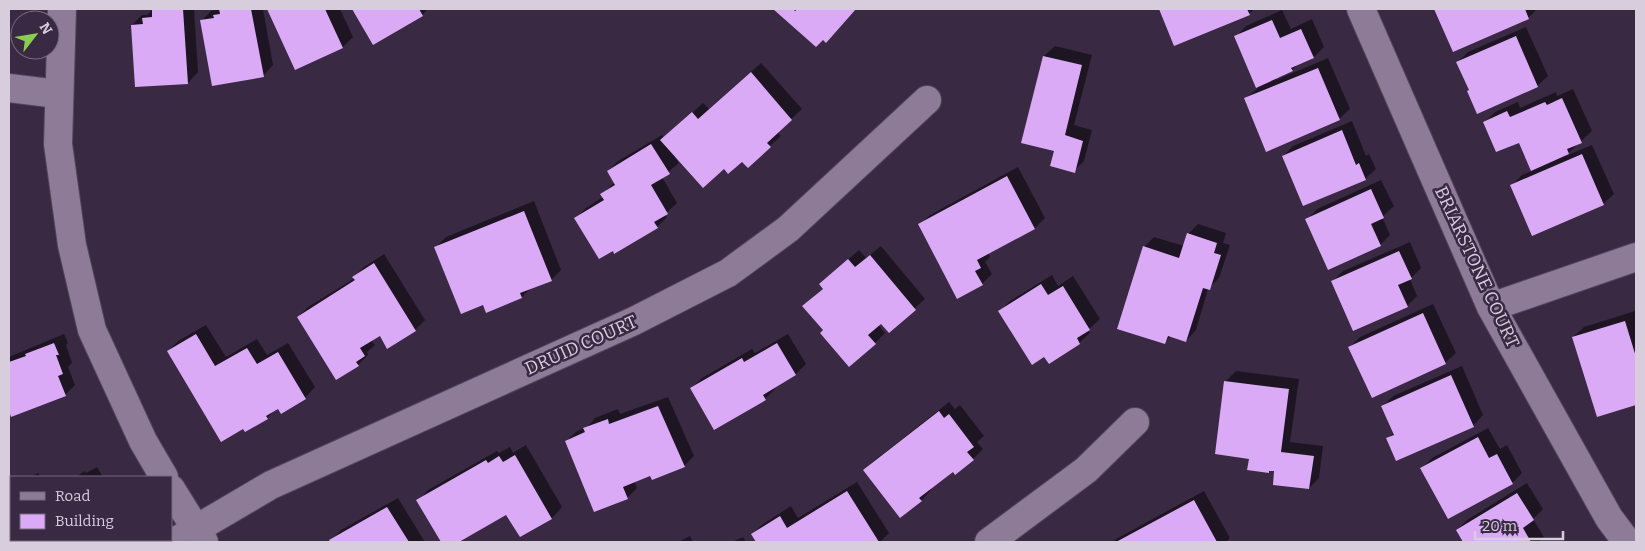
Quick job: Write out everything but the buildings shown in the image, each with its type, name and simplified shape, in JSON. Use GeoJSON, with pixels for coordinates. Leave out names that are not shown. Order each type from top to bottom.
{"type":"FeatureCollection","features":[{"type":"Feature","properties":{"kind":"street"},"geometry":{"type":"LineString","coordinates":[[62,9],[58,144],[72,245],[92,330],[143,441],[163,476]]}},
{"type":"Feature","properties":{"kind":"street","name":"BRIARSTONE COURT"},"geometry":{"type":"LineString","coordinates":[[1361,9],[1491,307],[1609,518],[1627,542]]}},
{"type":"Feature","properties":{"kind":"street"},"geometry":{"type":"LineString","coordinates":[[9,88],[58,94]]}},
{"type":"Feature","properties":{"kind":"street","name":"DRUID COURT"},"geometry":{"type":"LineString","coordinates":[[191,538],[271,485],[634,321],[728,273],[788,229],[927,100]]}},
{"type":"Feature","properties":{"kind":"street"},"geometry":{"type":"LineString","coordinates":[[1491,307],[1636,257]]}},
{"type":"Feature","properties":{"kind":"street"},"geometry":{"type":"LineString","coordinates":[[989,542],[1086,470],[1135,422]]}},
{"type":"Feature","properties":{"kind":"street"},"geometry":{"type":"LineString","coordinates":[[172,491],[191,538]]}}]}
